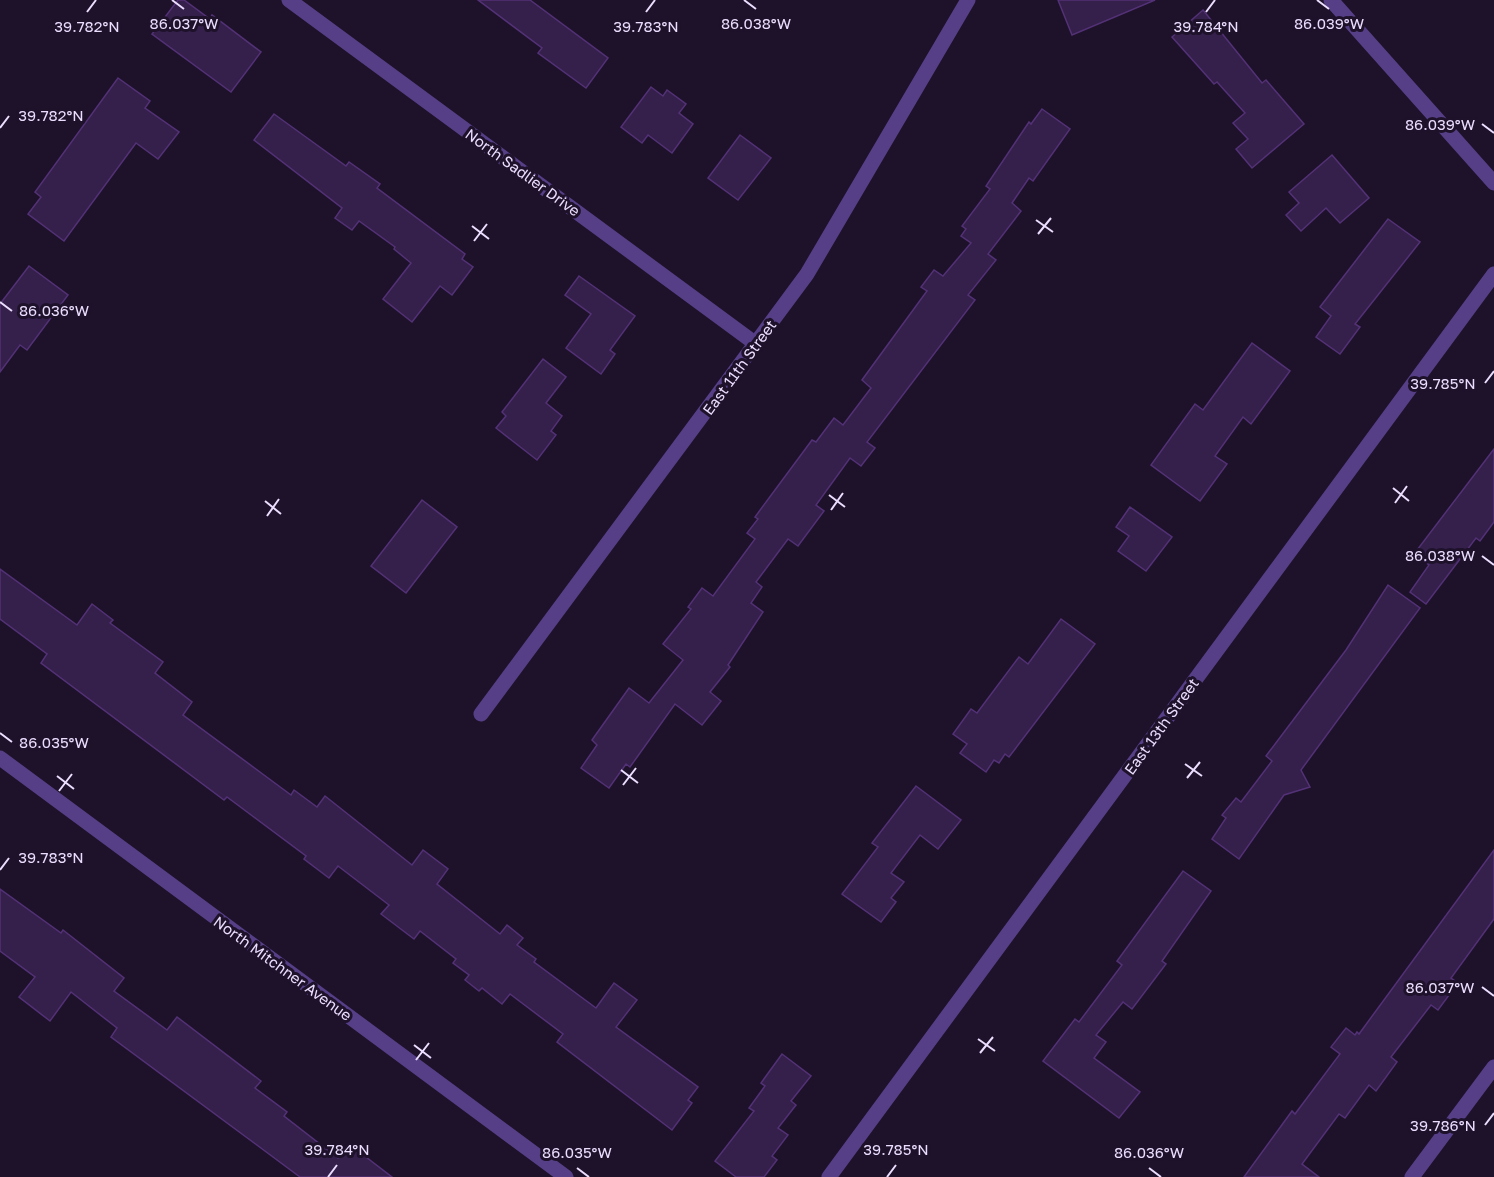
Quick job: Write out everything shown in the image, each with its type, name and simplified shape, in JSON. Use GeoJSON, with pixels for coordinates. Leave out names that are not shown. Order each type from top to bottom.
{"type":"FeatureCollection","features":[{"type":"Feature","properties":{"kind":"street","name":"North Sadlier Drive"},"geometry":{"type":"LineString","coordinates":[[290,0],[756,344]]}},
{"type":"Feature","properties":{"kind":"street","name":"East 11th Street"},"geometry":{"type":"LineString","coordinates":[[481,714],[813,264],[968,0]]}},
{"type":"Feature","properties":{"kind":"street"},"geometry":{"type":"LineString","coordinates":[[1331,0],[1494,183]]}},
{"type":"Feature","properties":{"kind":"street","name":"East 13th Street"},"geometry":{"type":"LineString","coordinates":[[829,1177],[1494,274]]}},
{"type":"Feature","properties":{"kind":"street","name":"North Mitchner Avenue"},"geometry":{"type":"LineString","coordinates":[[0,758],[566,1177]]}},
{"type":"Feature","properties":{"kind":"street"},"geometry":{"type":"LineString","coordinates":[[1412,1177],[1494,1067]]}},
{"type":"Feature","properties":{"kind":"building"},"geometry":{"type":"Polygon","coordinates":[[[178,0],[184,0],[210,19],[212,15],[261,52],[231,92],[152,34],[178,0]]]}},
{"type":"Feature","properties":{"kind":"building"},"geometry":{"type":"Polygon","coordinates":[[[478,0],[530,0],[608,58],[586,88],[538,53],[542,48],[478,0]]]}},
{"type":"Feature","properties":{"kind":"building"},"geometry":{"type":"Polygon","coordinates":[[[1058,0],[1155,0],[1072,35],[1058,0]]]}},
{"type":"Feature","properties":{"kind":"building"},"geometry":{"type":"Polygon","coordinates":[[[1203,10],[1262,83],[1266,80],[1304,124],[1252,168],[1236,149],[1248,139],[1233,123],[1245,113],[1217,82],[1214,84],[1172,37],[1203,10]]]}},
{"type":"Feature","properties":{"kind":"building"},"geometry":{"type":"Polygon","coordinates":[[[118,78],[150,101],[145,108],[179,132],[158,159],[136,143],[64,241],[28,214],[41,197],[35,192],[118,78]]]}},
{"type":"Feature","properties":{"kind":"building"},"geometry":{"type":"Polygon","coordinates":[[[651,87],[663,96],[667,90],[686,104],[679,113],[693,124],[672,153],[648,135],[642,143],[621,127],[651,87]]]}},
{"type":"Feature","properties":{"kind":"building"},"geometry":{"type":"Polygon","coordinates":[[[1042,109],[1070,129],[1033,181],[1029,178],[1012,203],[1021,211],[988,254],[996,260],[968,295],[975,300],[867,442],[875,448],[861,466],[850,458],[816,505],[824,511],[798,546],[788,539],[756,582],[762,587],[751,603],[763,612],[728,665],[730,667],[710,692],[721,701],[702,725],[675,704],[630,767],[626,764],[609,788],[581,768],[597,745],[592,740],[629,688],[649,703],[683,660],[663,644],[691,609],[688,607],[702,588],[713,596],[755,539],[747,533],[758,519],[755,517],[812,440],[816,442],[834,418],[843,425],[871,388],[862,380],[927,291],[921,287],[934,270],[943,276],[971,243],[961,236],[966,229],[962,226],[990,189],[986,186],[1029,122],[1031,124],[1042,109]]]}},
{"type":"Feature","properties":{"kind":"building"},"geometry":{"type":"Polygon","coordinates":[[[274,114],[346,166],[349,162],[380,184],[377,188],[465,254],[462,259],[473,267],[452,295],[440,286],[412,322],[383,299],[411,263],[394,249],[395,247],[359,221],[352,230],[335,218],[342,208],[254,140],[274,114]]]}},
{"type":"Feature","properties":{"kind":"building"},"geometry":{"type":"Polygon","coordinates":[[[740,135],[771,158],[738,200],[708,178],[740,135]]]}},
{"type":"Feature","properties":{"kind":"building"},"geometry":{"type":"Polygon","coordinates":[[[1332,155],[1369,198],[1340,223],[1326,208],[1301,231],[1286,215],[1299,203],[1289,192],[1332,155]]]}},
{"type":"Feature","properties":{"kind":"building"},"geometry":{"type":"Polygon","coordinates":[[[1388,219],[1420,242],[1355,324],[1360,327],[1340,354],[1316,337],[1331,316],[1320,307],[1388,219]]]}},
{"type":"Feature","properties":{"kind":"building"},"geometry":{"type":"Polygon","coordinates":[[[29,266],[68,295],[27,350],[20,345],[0,372],[0,304],[29,266]]]}},
{"type":"Feature","properties":{"kind":"building"},"geometry":{"type":"Polygon","coordinates":[[[579,276],[635,316],[610,350],[615,354],[601,374],[566,348],[591,314],[565,295],[579,276]]]}},
{"type":"Feature","properties":{"kind":"building"},"geometry":{"type":"Polygon","coordinates":[[[1252,343],[1290,371],[1251,424],[1243,417],[1215,456],[1227,464],[1200,501],[1151,465],[1195,404],[1203,410],[1252,343]]]}},
{"type":"Feature","properties":{"kind":"building"},"geometry":{"type":"Polygon","coordinates":[[[543,359],[566,377],[546,403],[562,416],[551,431],[556,435],[537,460],[496,428],[506,416],[502,412],[543,359]]]}},
{"type":"Feature","properties":{"kind":"building"},"geometry":{"type":"Polygon","coordinates":[[[1494,449],[1494,522],[1480,541],[1476,538],[1426,604],[1410,592],[1429,565],[1414,554],[1494,449]]]}},
{"type":"Feature","properties":{"kind":"building"},"geometry":{"type":"Polygon","coordinates":[[[422,500],[457,527],[406,593],[371,566],[422,500]]]}},
{"type":"Feature","properties":{"kind":"building"},"geometry":{"type":"Polygon","coordinates":[[[1130,507],[1172,537],[1146,571],[1118,551],[1129,536],[1116,527],[1130,507]]]}},
{"type":"Feature","properties":{"kind":"building"},"geometry":{"type":"Polygon","coordinates":[[[0,569],[77,625],[92,604],[113,620],[110,623],[163,662],[155,673],[192,702],[183,715],[291,795],[294,790],[317,807],[325,796],[412,865],[423,850],[448,869],[437,884],[500,934],[507,925],[523,938],[517,945],[536,959],[534,962],[596,1008],[614,983],[637,1000],[616,1027],[698,1087],[688,1100],[692,1103],[672,1130],[557,1042],[563,1034],[510,994],[502,1004],[482,988],[479,991],[465,980],[469,975],[453,963],[456,959],[420,931],[414,939],[381,914],[389,905],[338,866],[329,878],[304,859],[306,856],[227,797],[224,800],[41,663],[47,654],[0,619],[0,569]]]}},
{"type":"Feature","properties":{"kind":"building"},"geometry":{"type":"Polygon","coordinates":[[[1388,585],[1420,608],[1301,770],[1310,787],[1284,795],[1239,859],[1212,839],[1226,818],[1222,815],[1236,798],[1241,802],[1272,761],[1266,756],[1346,650],[1388,585]]]}},
{"type":"Feature","properties":{"kind":"building"},"geometry":{"type":"Polygon","coordinates":[[[1061,619],[1095,644],[1009,757],[1005,754],[999,763],[994,760],[986,772],[960,753],[967,744],[953,734],[971,709],[977,713],[1019,657],[1028,664],[1061,619]]]}},
{"type":"Feature","properties":{"kind":"building"},"geometry":{"type":"Polygon","coordinates":[[[916,786],[961,820],[938,849],[920,835],[891,873],[904,882],[891,898],[896,902],[881,922],[842,894],[878,847],[872,843],[916,786]]]}},
{"type":"Feature","properties":{"kind":"building"},"geometry":{"type":"Polygon","coordinates":[[[1494,850],[1494,919],[1451,978],[1458,983],[1438,1010],[1431,1005],[1391,1057],[1397,1062],[1376,1091],[1369,1085],[1345,1118],[1339,1114],[1302,1164],[1319,1177],[1244,1177],[1292,1111],[1295,1114],[1340,1054],[1331,1047],[1346,1028],[1355,1035],[1357,1032],[1359,1034],[1494,850]]]}},
{"type":"Feature","properties":{"kind":"building"},"geometry":{"type":"Polygon","coordinates":[[[1183,871],[1211,891],[1162,961],[1166,964],[1132,1009],[1123,1002],[1096,1035],[1106,1042],[1094,1058],[1140,1092],[1119,1118],[1043,1061],[1075,1019],[1079,1022],[1122,965],[1117,961],[1183,871]]]}},
{"type":"Feature","properties":{"kind":"building"},"geometry":{"type":"Polygon","coordinates":[[[0,889],[61,933],[63,930],[124,978],[114,991],[167,1030],[177,1017],[261,1081],[255,1088],[287,1112],[284,1116],[338,1158],[349,1144],[392,1177],[300,1177],[111,1037],[117,1028],[71,992],[50,1021],[19,997],[35,977],[0,951],[0,889]]]}},
{"type":"Feature","properties":{"kind":"building"},"geometry":{"type":"Polygon","coordinates":[[[782,1054],[811,1076],[791,1101],[796,1105],[778,1128],[788,1135],[772,1156],[777,1160],[764,1177],[736,1177],[715,1161],[754,1111],[749,1108],[765,1086],[761,1083],[782,1054]]]}}]}
